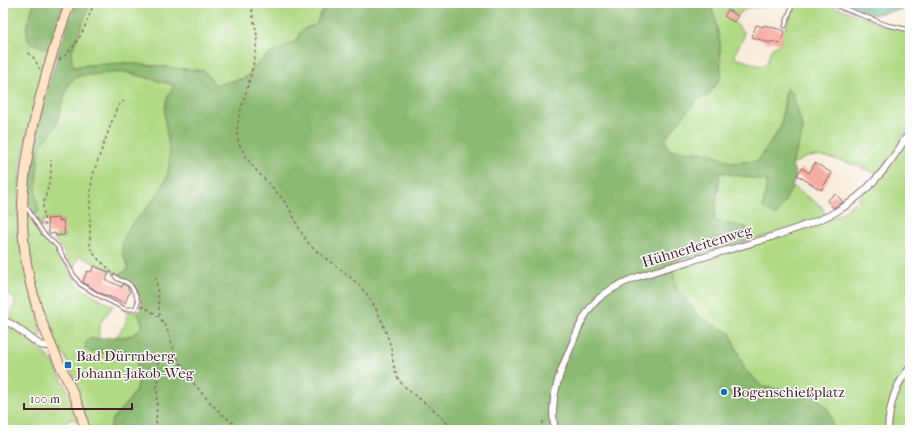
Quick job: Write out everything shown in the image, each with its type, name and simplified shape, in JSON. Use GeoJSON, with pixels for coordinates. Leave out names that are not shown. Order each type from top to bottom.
{"type":"FeatureCollection","features":[{"type":"Feature","properties":{"kind":"main road"},"geometry":{"type":"LineString","coordinates":[[70,3],[45,81],[27,154],[23,179],[23,236],[29,279],[41,320],[77,401],[85,430]]}},
{"type":"Feature","properties":{"kind":"street","name":"Hühnerleitenweg"},"geometry":{"type":"LineString","coordinates":[[555,430],[552,410],[554,394],[564,364],[584,317],[598,299],[619,285],[634,279],[792,230],[830,215],[850,204],[867,188],[892,160],[910,131]]}},
{"type":"Feature","properties":{"kind":"street"},"geometry":{"type":"LineString","coordinates":[[3,320],[13,325],[40,345],[51,345]]}},
{"type":"Feature","properties":{"kind":"street"},"geometry":{"type":"LineString","coordinates":[[888,430],[889,412],[893,400],[904,374],[910,368]]}},
{"type":"Feature","properties":{"kind":"lane"},"geometry":{"type":"LineString","coordinates":[[785,26],[793,3]]}},
{"type":"Feature","properties":{"kind":"lane"},"geometry":{"type":"LineString","coordinates":[[830,3],[887,25],[910,30]]}},
{"type":"Feature","properties":{"kind":"lane"},"geometry":{"type":"LineString","coordinates":[[22,200],[46,236],[60,250],[72,274],[80,284],[98,295],[125,308],[134,309],[138,304],[138,299],[131,286],[118,280],[115,276]]}},
{"type":"Feature","properties":{"kind":"path"},"geometry":{"type":"LineString","coordinates":[[49,67],[76,45],[94,3]]}},
{"type":"Feature","properties":{"kind":"path"},"geometry":{"type":"LineString","coordinates":[[252,3],[252,16],[256,27],[257,38],[250,79],[239,117],[237,134],[241,148],[260,174],[287,205],[305,238],[311,245],[365,292],[382,321],[391,348],[394,370],[398,379],[415,395],[431,407],[452,430]]}},
{"type":"Feature","properties":{"kind":"path"},"geometry":{"type":"LineString","coordinates":[[28,53],[36,60],[45,81]]}},
{"type":"Feature","properties":{"kind":"path"},"geometry":{"type":"LineString","coordinates":[[115,276],[108,267],[96,257],[90,248],[90,201],[94,171],[116,110],[124,101]]}},
{"type":"Feature","properties":{"kind":"path"},"geometry":{"type":"LineString","coordinates":[[46,236],[43,206],[51,176],[51,160]]}},
{"type":"Feature","properties":{"kind":"path"},"geometry":{"type":"LineString","coordinates":[[156,277],[160,317]]}},
{"type":"Feature","properties":{"kind":"path"},"geometry":{"type":"LineString","coordinates":[[138,304],[149,309],[160,317],[165,323],[180,363],[190,377],[214,406],[231,422],[243,430]]}},
{"type":"Feature","properties":{"kind":"path"},"geometry":{"type":"LineString","coordinates":[[156,430],[158,362]]}},
{"type":"Feature","properties":{"kind":"path"},"geometry":{"type":"LineString","coordinates":[[543,420],[543,430]]}},
{"type":"Feature","properties":{"kind":"green space"},"geometry":{"type":"Polygon","coordinates":[[[3,3],[34,3],[26,29],[50,50],[25,142],[20,173],[18,204],[19,237],[41,332],[41,336],[38,338],[12,321],[11,317],[15,302],[10,295],[3,292],[3,3]]]}},
{"type":"Feature","properties":{"kind":"green space"},"geometry":{"type":"Polygon","coordinates":[[[34,3],[63,3],[63,10],[50,50],[29,42],[27,37],[28,22],[34,3]]]}},
{"type":"Feature","properties":{"kind":"green space"},"geometry":{"type":"Polygon","coordinates":[[[76,3],[90,3],[71,53],[73,67],[126,63],[204,71],[215,85],[246,78],[255,66],[268,55],[296,41],[302,30],[316,25],[320,15],[330,3],[645,3],[651,8],[658,3],[709,3],[714,14],[720,43],[721,77],[708,96],[697,99],[665,139],[669,150],[709,153],[732,163],[758,161],[781,127],[786,88],[793,93],[803,130],[792,165],[796,175],[791,190],[776,216],[763,208],[767,181],[720,172],[714,221],[746,227],[751,240],[671,262],[677,289],[700,318],[730,333],[745,370],[763,387],[814,394],[830,412],[833,430],[111,430],[111,423],[113,419],[133,395],[138,385],[139,376],[136,359],[133,354],[128,351],[91,352],[85,348],[86,342],[90,339],[131,336],[143,325],[137,312],[141,309],[142,305],[134,286],[123,277],[117,275],[128,269],[122,251],[125,235],[132,224],[150,205],[167,177],[170,155],[165,111],[166,102],[174,85],[125,72],[79,76],[73,79],[68,85],[55,127],[41,146],[38,159],[36,193],[38,213],[34,214],[27,197],[27,184],[34,146],[52,74],[76,3]]]}},
{"type":"Feature","properties":{"kind":"green space"},"geometry":{"type":"Polygon","coordinates":[[[90,3],[330,3],[320,15],[316,25],[305,28],[300,33],[296,41],[255,66],[246,78],[215,85],[204,71],[126,63],[73,67],[71,53],[90,3]]]}},
{"type":"Feature","properties":{"kind":"green space"},"geometry":{"type":"Polygon","coordinates":[[[709,3],[771,3],[762,7],[751,7],[743,11],[738,16],[728,10],[725,16],[734,22],[744,32],[743,39],[735,54],[735,58],[761,66],[767,63],[771,49],[780,44],[795,3],[825,3],[880,24],[910,31],[910,125],[894,152],[877,174],[843,161],[815,156],[808,157],[792,165],[803,130],[786,88],[781,127],[758,161],[732,163],[709,153],[669,150],[665,139],[697,99],[708,96],[721,77],[720,43],[714,14],[709,3]]]}},
{"type":"Feature","properties":{"kind":"green space"},"geometry":{"type":"Polygon","coordinates":[[[834,3],[910,3],[910,8],[871,15],[870,17],[834,3]]]}},
{"type":"Feature","properties":{"kind":"green space"},"geometry":{"type":"Polygon","coordinates":[[[125,72],[174,85],[166,103],[170,159],[168,174],[159,193],[127,231],[123,256],[128,269],[117,275],[80,256],[78,257],[73,271],[62,249],[54,239],[56,236],[64,235],[63,220],[59,221],[58,218],[43,220],[42,228],[34,214],[38,213],[36,193],[38,159],[41,145],[55,127],[68,85],[73,79],[77,76],[87,74],[125,72]]]}},
{"type":"Feature","properties":{"kind":"green space"},"geometry":{"type":"Polygon","coordinates":[[[910,136],[910,365],[906,370],[886,430],[833,430],[830,412],[814,394],[763,387],[745,370],[730,333],[700,318],[677,290],[672,269],[735,251],[839,215],[855,202],[858,207],[861,205],[858,199],[910,136]]]}},
{"type":"Feature","properties":{"kind":"green space"},"geometry":{"type":"Polygon","coordinates":[[[720,172],[767,181],[763,208],[791,190],[792,186],[822,207],[826,215],[770,235],[751,240],[714,221],[720,172]]]}},
{"type":"Feature","properties":{"kind":"green space"},"geometry":{"type":"Polygon","coordinates":[[[28,213],[42,235],[57,250],[78,284],[84,290],[113,306],[100,323],[99,339],[89,340],[85,345],[103,353],[124,350],[132,353],[136,357],[139,376],[138,386],[130,399],[115,417],[111,430],[89,429],[74,385],[73,374],[65,356],[57,349],[38,302],[28,255],[25,214],[28,213]]]}},
{"type":"Feature","properties":{"kind":"green space"},"geometry":{"type":"Polygon","coordinates":[[[124,310],[137,312],[143,325],[134,334],[115,338],[124,326],[127,319],[127,312],[124,310]]]}},
{"type":"Feature","properties":{"kind":"green space"},"geometry":{"type":"Polygon","coordinates":[[[3,323],[19,332],[52,360],[72,399],[79,423],[72,419],[66,422],[59,430],[3,430],[3,323]]]}},
{"type":"Feature","properties":{"kind":"green space"},"geometry":{"type":"Polygon","coordinates":[[[910,372],[910,430],[890,430],[892,414],[898,392],[910,372]]]}},
{"type":"Feature","properties":{"kind":"building"},"geometry":{"type":"Polygon","coordinates":[[[728,10],[738,16],[734,22],[724,16],[728,10]]]}},
{"type":"Feature","properties":{"kind":"building"},"geometry":{"type":"Polygon","coordinates":[[[756,25],[763,27],[764,25],[785,31],[780,44],[771,41],[770,43],[752,37],[756,25]]]}},
{"type":"Feature","properties":{"kind":"building"},"geometry":{"type":"Polygon","coordinates":[[[815,163],[832,173],[821,190],[797,175],[802,168],[809,173],[815,163]]]}},
{"type":"Feature","properties":{"kind":"building"},"geometry":{"type":"Polygon","coordinates":[[[836,194],[843,202],[833,208],[827,200],[836,194]]]}},
{"type":"Feature","properties":{"kind":"building"},"geometry":{"type":"Polygon","coordinates":[[[58,218],[59,221],[63,220],[65,235],[56,236],[55,233],[49,234],[47,219],[58,218]]]}},
{"type":"Feature","properties":{"kind":"building"},"geometry":{"type":"Polygon","coordinates":[[[94,266],[109,272],[106,280],[122,287],[123,284],[128,287],[128,290],[130,291],[125,303],[98,292],[83,282],[87,271],[91,272],[94,266]]]}},
{"type":"Feature","properties":{"kind":"waterway"},"geometry":{"type":"LineString","coordinates":[[841,3],[856,5],[870,10],[910,6]]}},
{"type":"Feature","properties":{"kind":"place","name":"Bad Dürrnberg Johann-Jakob-Weg"},"geometry":{"type":"Point","coordinates":[68,365]}},
{"type":"Feature","properties":{"kind":"place","name":"Bogenschießplatz"},"geometry":{"type":"Point","coordinates":[724,392]}}]}
